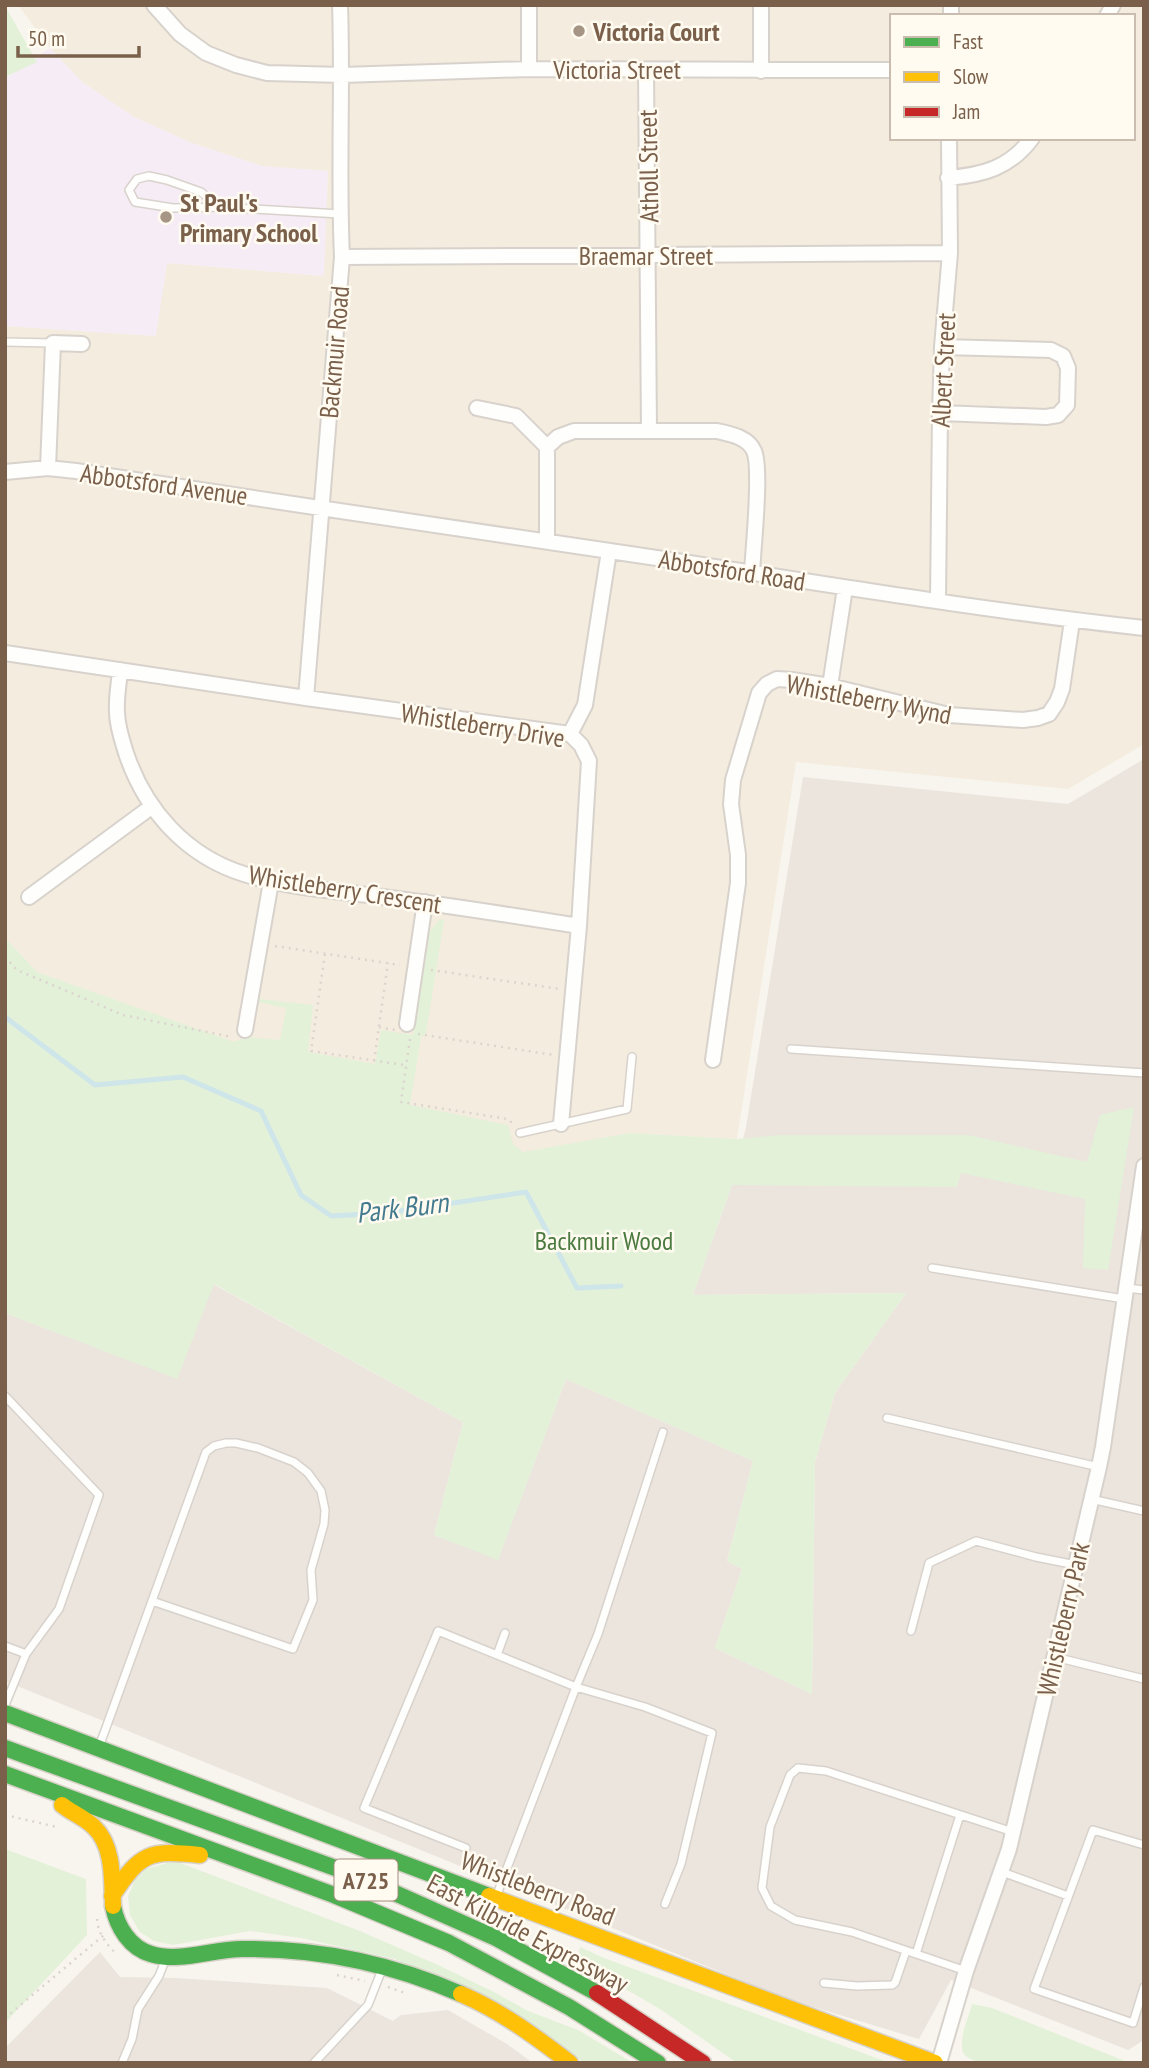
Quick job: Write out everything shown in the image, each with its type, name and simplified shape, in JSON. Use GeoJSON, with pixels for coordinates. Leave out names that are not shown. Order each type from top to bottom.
{"type":"FeatureCollection","features":[{"type":"Feature","properties":{"kind":"main road","name":"Whistleberry Road"},"geometry":{"type":"LineString","coordinates":[[5,1713],[937,2063]]}},
{"type":"Feature","properties":{"kind":"main road","name":"East Kilbride Expressway"},"geometry":{"type":"LineString","coordinates":[[5,1748],[352,1874],[428,1906],[496,1938],[593,1991],[703,2063]]}},
{"type":"Feature","properties":{"kind":"main road","name":"East Kilbride Expressway"},"geometry":{"type":"LineString","coordinates":[[5,1774],[360,1905],[449,1943],[569,2007],[658,2063]]}},
{"type":"Feature","properties":{"kind":"main road"},"geometry":{"type":"LineString","coordinates":[[49,1790],[63,1805],[92,1825],[105,1843],[110,1860],[113,1901],[119,1926],[129,1939],[144,1951],[166,1957],[228,1949],[279,1949],[336,1956],[383,1966],[442,1985],[485,2006],[539,2038],[570,2063]]}},
{"type":"Feature","properties":{"kind":"main road"},"geometry":{"type":"LineString","coordinates":[[113,1901],[132,1867],[147,1856],[166,1852],[224,1854]]}},
{"type":"Feature","properties":{"kind":"street","name":"Victoria Street"},"geometry":{"type":"LineString","coordinates":[[154,5],[180,34],[206,53],[267,73],[342,75],[530,69],[890,70]]}},
{"type":"Feature","properties":{"kind":"street","name":"Backmuir Road"},"geometry":{"type":"LineString","coordinates":[[306,698],[342,257],[340,5]]}},
{"type":"Feature","properties":{"kind":"street"},"geometry":{"type":"LineString","coordinates":[[529,5],[530,69]]}},
{"type":"Feature","properties":{"kind":"street"},"geometry":{"type":"LineString","coordinates":[[761,5],[761,71]]}},
{"type":"Feature","properties":{"kind":"street","name":"Atholl Street"},"geometry":{"type":"LineString","coordinates":[[646,69],[649,431]]}},
{"type":"Feature","properties":{"kind":"street","name":"Albert Street"},"geometry":{"type":"LineString","coordinates":[[938,601],[942,347],[950,253],[949,140]]}},
{"type":"Feature","properties":{"kind":"street"},"geometry":{"type":"LineString","coordinates":[[948,178],[991,171],[1005,163],[1030,140]]}},
{"type":"Feature","properties":{"kind":"street","name":"Braemar Street"},"geometry":{"type":"LineString","coordinates":[[342,257],[950,253]]}},
{"type":"Feature","properties":{"kind":"street"},"geometry":{"type":"LineString","coordinates":[[48,468],[53,343],[82,344]]}},
{"type":"Feature","properties":{"kind":"street"},"geometry":{"type":"LineString","coordinates":[[940,414],[1046,417],[1058,415],[1067,405],[1068,368],[1063,356],[1051,350],[942,347]]}},
{"type":"Feature","properties":{"kind":"street"},"geometry":{"type":"LineString","coordinates":[[477,408],[516,416],[547,447],[547,541]]}},
{"type":"Feature","properties":{"kind":"street"},"geometry":{"type":"LineString","coordinates":[[547,447],[558,437],[574,431],[717,431],[747,441],[754,452],[757,470],[752,573]]}},
{"type":"Feature","properties":{"kind":"street","name":"Abbotsford Avenue"},"geometry":{"type":"LineString","coordinates":[[5,472],[48,468],[321,507]]}},
{"type":"Feature","properties":{"kind":"street","name":"Abbotsford Road"},"geometry":{"type":"LineString","coordinates":[[321,507],[845,588],[1072,621],[1144,628]]}},
{"type":"Feature","properties":{"kind":"street"},"geometry":{"type":"LineString","coordinates":[[570,734],[585,705],[609,551]]}},
{"type":"Feature","properties":{"kind":"street"},"geometry":{"type":"LineString","coordinates":[[830,686],[845,588]]}},
{"type":"Feature","properties":{"kind":"street","name":"Whistleberry Wynd"},"geometry":{"type":"LineString","coordinates":[[713,1060],[738,883],[738,855],[731,804],[733,780],[759,693],[767,684],[777,679],[830,686],[949,715],[1038,718],[1049,714],[1062,689],[1072,621]]}},
{"type":"Feature","properties":{"kind":"street","name":"Whistleberry Drive"},"geometry":{"type":"LineString","coordinates":[[5,653],[570,734],[581,745],[589,761],[579,926],[561,1124]]}},
{"type":"Feature","properties":{"kind":"street","name":"Whistleberry Crescent"},"geometry":{"type":"LineString","coordinates":[[120,670],[117,712],[120,735],[130,765],[151,807],[195,850],[241,874],[271,882],[579,926]]}},
{"type":"Feature","properties":{"kind":"street"},"geometry":{"type":"LineString","coordinates":[[29,897],[151,807]]}},
{"type":"Feature","properties":{"kind":"street"},"geometry":{"type":"LineString","coordinates":[[245,1030],[271,882]]}},
{"type":"Feature","properties":{"kind":"street"},"geometry":{"type":"LineString","coordinates":[[403,1027],[425,902]]}},
{"type":"Feature","properties":{"kind":"street","name":"Whistleberry Park"},"geometry":{"type":"LineString","coordinates":[[937,2063],[1013,1832],[1099,1467],[1144,1166]]}},
{"type":"Feature","properties":{"kind":"lane"},"geometry":{"type":"LineString","coordinates":[[219,207],[201,192],[149,176],[138,178],[130,190],[135,202],[173,208],[219,207],[340,214]]}},
{"type":"Feature","properties":{"kind":"lane"},"geometry":{"type":"LineString","coordinates":[[5,342],[53,343]]}},
{"type":"Feature","properties":{"kind":"lane"},"geometry":{"type":"LineString","coordinates":[[791,1049],[1144,1073]]}},
{"type":"Feature","properties":{"kind":"lane"},"geometry":{"type":"LineString","coordinates":[[520,1133],[627,1109],[632,1057]]}},
{"type":"Feature","properties":{"kind":"lane"},"geometry":{"type":"LineString","coordinates":[[932,1268],[1125,1293],[1144,1290]]}},
{"type":"Feature","properties":{"kind":"lane"},"geometry":{"type":"LineString","coordinates":[[5,1396],[99,1495],[59,1609],[26,1654],[5,1704]]}},
{"type":"Feature","properties":{"kind":"lane"},"geometry":{"type":"LineString","coordinates":[[887,1418],[1099,1467]]}},
{"type":"Feature","properties":{"kind":"lane"},"geometry":{"type":"LineString","coordinates":[[496,1897],[598,1634],[663,1432]]}},
{"type":"Feature","properties":{"kind":"lane"},"geometry":{"type":"LineString","coordinates":[[99,1748],[152,1601],[206,1452],[214,1446],[236,1443],[294,1462],[308,1473],[321,1491],[325,1510],[324,1524],[311,1570],[313,1600],[293,1649],[152,1601]]}},
{"type":"Feature","properties":{"kind":"lane"},"geometry":{"type":"LineString","coordinates":[[1091,1499],[1144,1511]]}},
{"type":"Feature","properties":{"kind":"lane"},"geometry":{"type":"LineString","coordinates":[[911,1631],[929,1563],[976,1541],[1076,1565]]}},
{"type":"Feature","properties":{"kind":"lane"},"geometry":{"type":"LineString","coordinates":[[466,1848],[364,1808],[438,1631],[576,1688],[645,1707],[712,1732],[681,1864],[665,1904]]}},
{"type":"Feature","properties":{"kind":"lane"},"geometry":{"type":"LineString","coordinates":[[497,1655],[505,1633]]}},
{"type":"Feature","properties":{"kind":"lane"},"geometry":{"type":"LineString","coordinates":[[5,1646],[26,1654]]}},
{"type":"Feature","properties":{"kind":"lane"},"geometry":{"type":"LineString","coordinates":[[1054,1657],[1144,1679]]}},
{"type":"Feature","properties":{"kind":"lane"},"geometry":{"type":"LineString","coordinates":[[966,1971],[852,1932],[795,1920],[771,1906],[762,1888],[770,1828],[790,1775],[798,1768],[826,1771],[1013,1832]]}},
{"type":"Feature","properties":{"kind":"lane"},"geometry":{"type":"LineString","coordinates":[[916,1954],[960,1815]]}},
{"type":"Feature","properties":{"kind":"lane"},"geometry":{"type":"LineString","coordinates":[[1144,1845],[1093,1830],[1034,1989],[1133,2023],[1144,1987]]}},
{"type":"Feature","properties":{"kind":"lane"},"geometry":{"type":"LineString","coordinates":[[1002,1872],[1068,1896]]}},
{"type":"Feature","properties":{"kind":"lane"},"geometry":{"type":"LineString","coordinates":[[824,1983],[892,1985],[906,1951]]}},
{"type":"Feature","properties":{"kind":"lane"},"geometry":{"type":"LineString","coordinates":[[122,2063],[132,2039],[138,2009],[159,1976],[166,1957]]}},
{"type":"Feature","properties":{"kind":"lane"},"geometry":{"type":"LineString","coordinates":[[314,2063],[368,2005],[383,1966]]}},
{"type":"Feature","properties":{"kind":"path"},"geometry":{"type":"LineString","coordinates":[[260,944],[573,991]]}},
{"type":"Feature","properties":{"kind":"path"},"geometry":{"type":"LineString","coordinates":[[325,954],[311,1051],[405,1066]]}},
{"type":"Feature","properties":{"kind":"path"},"geometry":{"type":"LineString","coordinates":[[5,957],[17,970],[123,1015],[238,1039],[245,1030]]}},
{"type":"Feature","properties":{"kind":"path"},"geometry":{"type":"LineString","coordinates":[[374,1061],[388,963]]}},
{"type":"Feature","properties":{"kind":"path"},"geometry":{"type":"LineString","coordinates":[[379,1027],[403,1027]]}},
{"type":"Feature","properties":{"kind":"path"},"geometry":{"type":"LineString","coordinates":[[520,1133],[508,1119],[401,1102],[411,1032],[567,1057]]}},
{"type":"Feature","properties":{"kind":"path"},"geometry":{"type":"LineString","coordinates":[[5,1815],[65,1830]]}},
{"type":"Feature","properties":{"kind":"path"},"geometry":{"type":"LineString","coordinates":[[5,2018],[103,1935],[108,1947],[120,1955]]}},
{"type":"Feature","properties":{"kind":"path"},"geometry":{"type":"LineString","coordinates":[[328,1973],[412,1994]]}},
{"type":"Feature","properties":{"kind":"shaded area"},"geometry":{"type":"Polygon","coordinates":[[[18,5],[1144,5],[1144,744],[1068,789],[796,762],[737,1139],[630,1133],[523,1153],[207,1033],[37,972],[5,939],[5,326],[155,336],[167,263],[323,276],[328,171],[262,166],[192,143],[134,117],[82,82],[50,48],[18,5]]]}},
{"type":"Feature","properties":{"kind":"shaded area","name":"St Paul's Primary School"},"geometry":{"type":"Polygon","coordinates":[[[50,48],[82,82],[134,117],[192,143],[262,166],[328,171],[324,276],[167,263],[156,336],[5,326],[5,79],[50,48]]]}},
{"type":"Feature","properties":{"kind":"shaded area"},"geometry":{"type":"Polygon","coordinates":[[[1144,759],[1144,2040],[1128,2050],[951,1980],[919,2039],[790,2000],[5,1681],[5,1313],[177,1378],[213,1284],[463,1422],[434,1535],[498,1559],[566,1379],[753,1461],[727,1561],[742,1569],[715,1648],[812,1694],[815,1462],[835,1393],[906,1293],[693,1295],[732,1185],[746,1127],[803,777],[1068,804],[1144,759]]]}},
{"type":"Feature","properties":{"kind":"shaded area"},"geometry":{"type":"Polygon","coordinates":[[[100,1952],[120,1977],[327,1988],[393,2021],[401,2015],[448,2010],[507,2044],[533,2063],[5,2063],[5,2048],[100,1952]]]}},
{"type":"Feature","properties":{"kind":"green space"},"geometry":{"type":"Polygon","coordinates":[[[5,6],[37,62],[5,77],[5,6]]]}},
{"type":"Feature","properties":{"kind":"green space","name":"Backmuir Wood"},"geometry":{"type":"Polygon","coordinates":[[[440,919],[444,920],[426,1033],[421,1037],[410,1105],[508,1125],[513,1144],[523,1152],[630,1133],[737,1139],[780,1135],[968,1135],[1087,1162],[1100,1115],[1134,1107],[1108,1270],[1083,1268],[1085,1199],[961,1173],[957,1187],[732,1185],[693,1295],[906,1293],[835,1393],[815,1462],[812,1694],[715,1648],[742,1569],[727,1561],[753,1461],[566,1379],[498,1560],[434,1535],[463,1422],[214,1284],[177,1379],[5,1313],[5,938],[37,972],[234,1042],[247,1037],[280,1040],[286,1008],[258,1002],[259,999],[313,1005],[308,1052],[375,1064],[381,1030],[413,1035],[429,932],[440,919]]]}},
{"type":"Feature","properties":{"kind":"green space"},"geometry":{"type":"Polygon","coordinates":[[[5,1849],[86,1879],[87,1935],[5,2023],[5,1849]]]}},
{"type":"Feature","properties":{"kind":"green space"},"geometry":{"type":"Polygon","coordinates":[[[175,1861],[360,1931],[438,1965],[528,2011],[578,2030],[633,2063],[583,2063],[575,2055],[395,1959],[301,1938],[250,1931],[173,1945],[154,1941],[140,1932],[130,1915],[128,1896],[135,1880],[146,1869],[175,1861]]]}},
{"type":"Feature","properties":{"kind":"green space"},"geometry":{"type":"Polygon","coordinates":[[[580,1947],[890,2063],[737,2063],[660,2009],[577,1961],[580,1947]]]}},
{"type":"Feature","properties":{"kind":"green space"},"geometry":{"type":"Polygon","coordinates":[[[972,2004],[992,2008],[1130,2063],[983,2063],[973,2060],[963,2053],[962,2047],[972,2004]]]}},
{"type":"Feature","properties":{"kind":"waterway","name":"Park Burn"},"geometry":{"type":"LineString","coordinates":[[5,1017],[95,1085],[183,1077],[261,1111],[301,1195],[331,1216],[387,1213],[526,1192],[577,1288],[621,1286]]}},
{"type":"Feature","properties":{"kind":"traffic: fast"},"geometry":{"type":"LineString","coordinates":[[5,1713],[489,1896]]}},
{"type":"Feature","properties":{"kind":"traffic: fast"},"geometry":{"type":"LineString","coordinates":[[5,1748],[352,1874],[496,1938],[597,1993]]}},
{"type":"Feature","properties":{"kind":"traffic: fast"},"geometry":{"type":"LineString","coordinates":[[5,1774],[334,1895],[449,1943],[569,2007],[658,2063]]}},
{"type":"Feature","properties":{"kind":"traffic: fast"},"geometry":{"type":"LineString","coordinates":[[113,1906],[126,1936],[137,1947],[151,1954],[173,1957],[242,1949],[299,1951],[381,1966],[461,1994]]}},
{"type":"Feature","properties":{"kind":"traffic: slow"},"geometry":{"type":"LineString","coordinates":[[62,1805],[101,1835],[111,1864],[113,1906]]}},
{"type":"Feature","properties":{"kind":"traffic: slow"},"geometry":{"type":"LineString","coordinates":[[112,1896],[131,1870],[148,1857],[169,1853],[200,1855]]}},
{"type":"Feature","properties":{"kind":"traffic: slow"},"geometry":{"type":"LineString","coordinates":[[489,1896],[935,2063]]}},
{"type":"Feature","properties":{"kind":"traffic: slow"},"geometry":{"type":"LineString","coordinates":[[461,1994],[504,2016],[570,2063]]}},
{"type":"Feature","properties":{"kind":"traffic: jam"},"geometry":{"type":"LineString","coordinates":[[597,1993],[703,2063]]}},
{"type":"Feature","properties":{"kind":"place","name":"Victoria Court"},"geometry":{"type":"Point","coordinates":[579,31]}},
{"type":"Feature","properties":{"kind":"place","name":"St Paul's Primary School"},"geometry":{"type":"Point","coordinates":[166,217]}}]}
